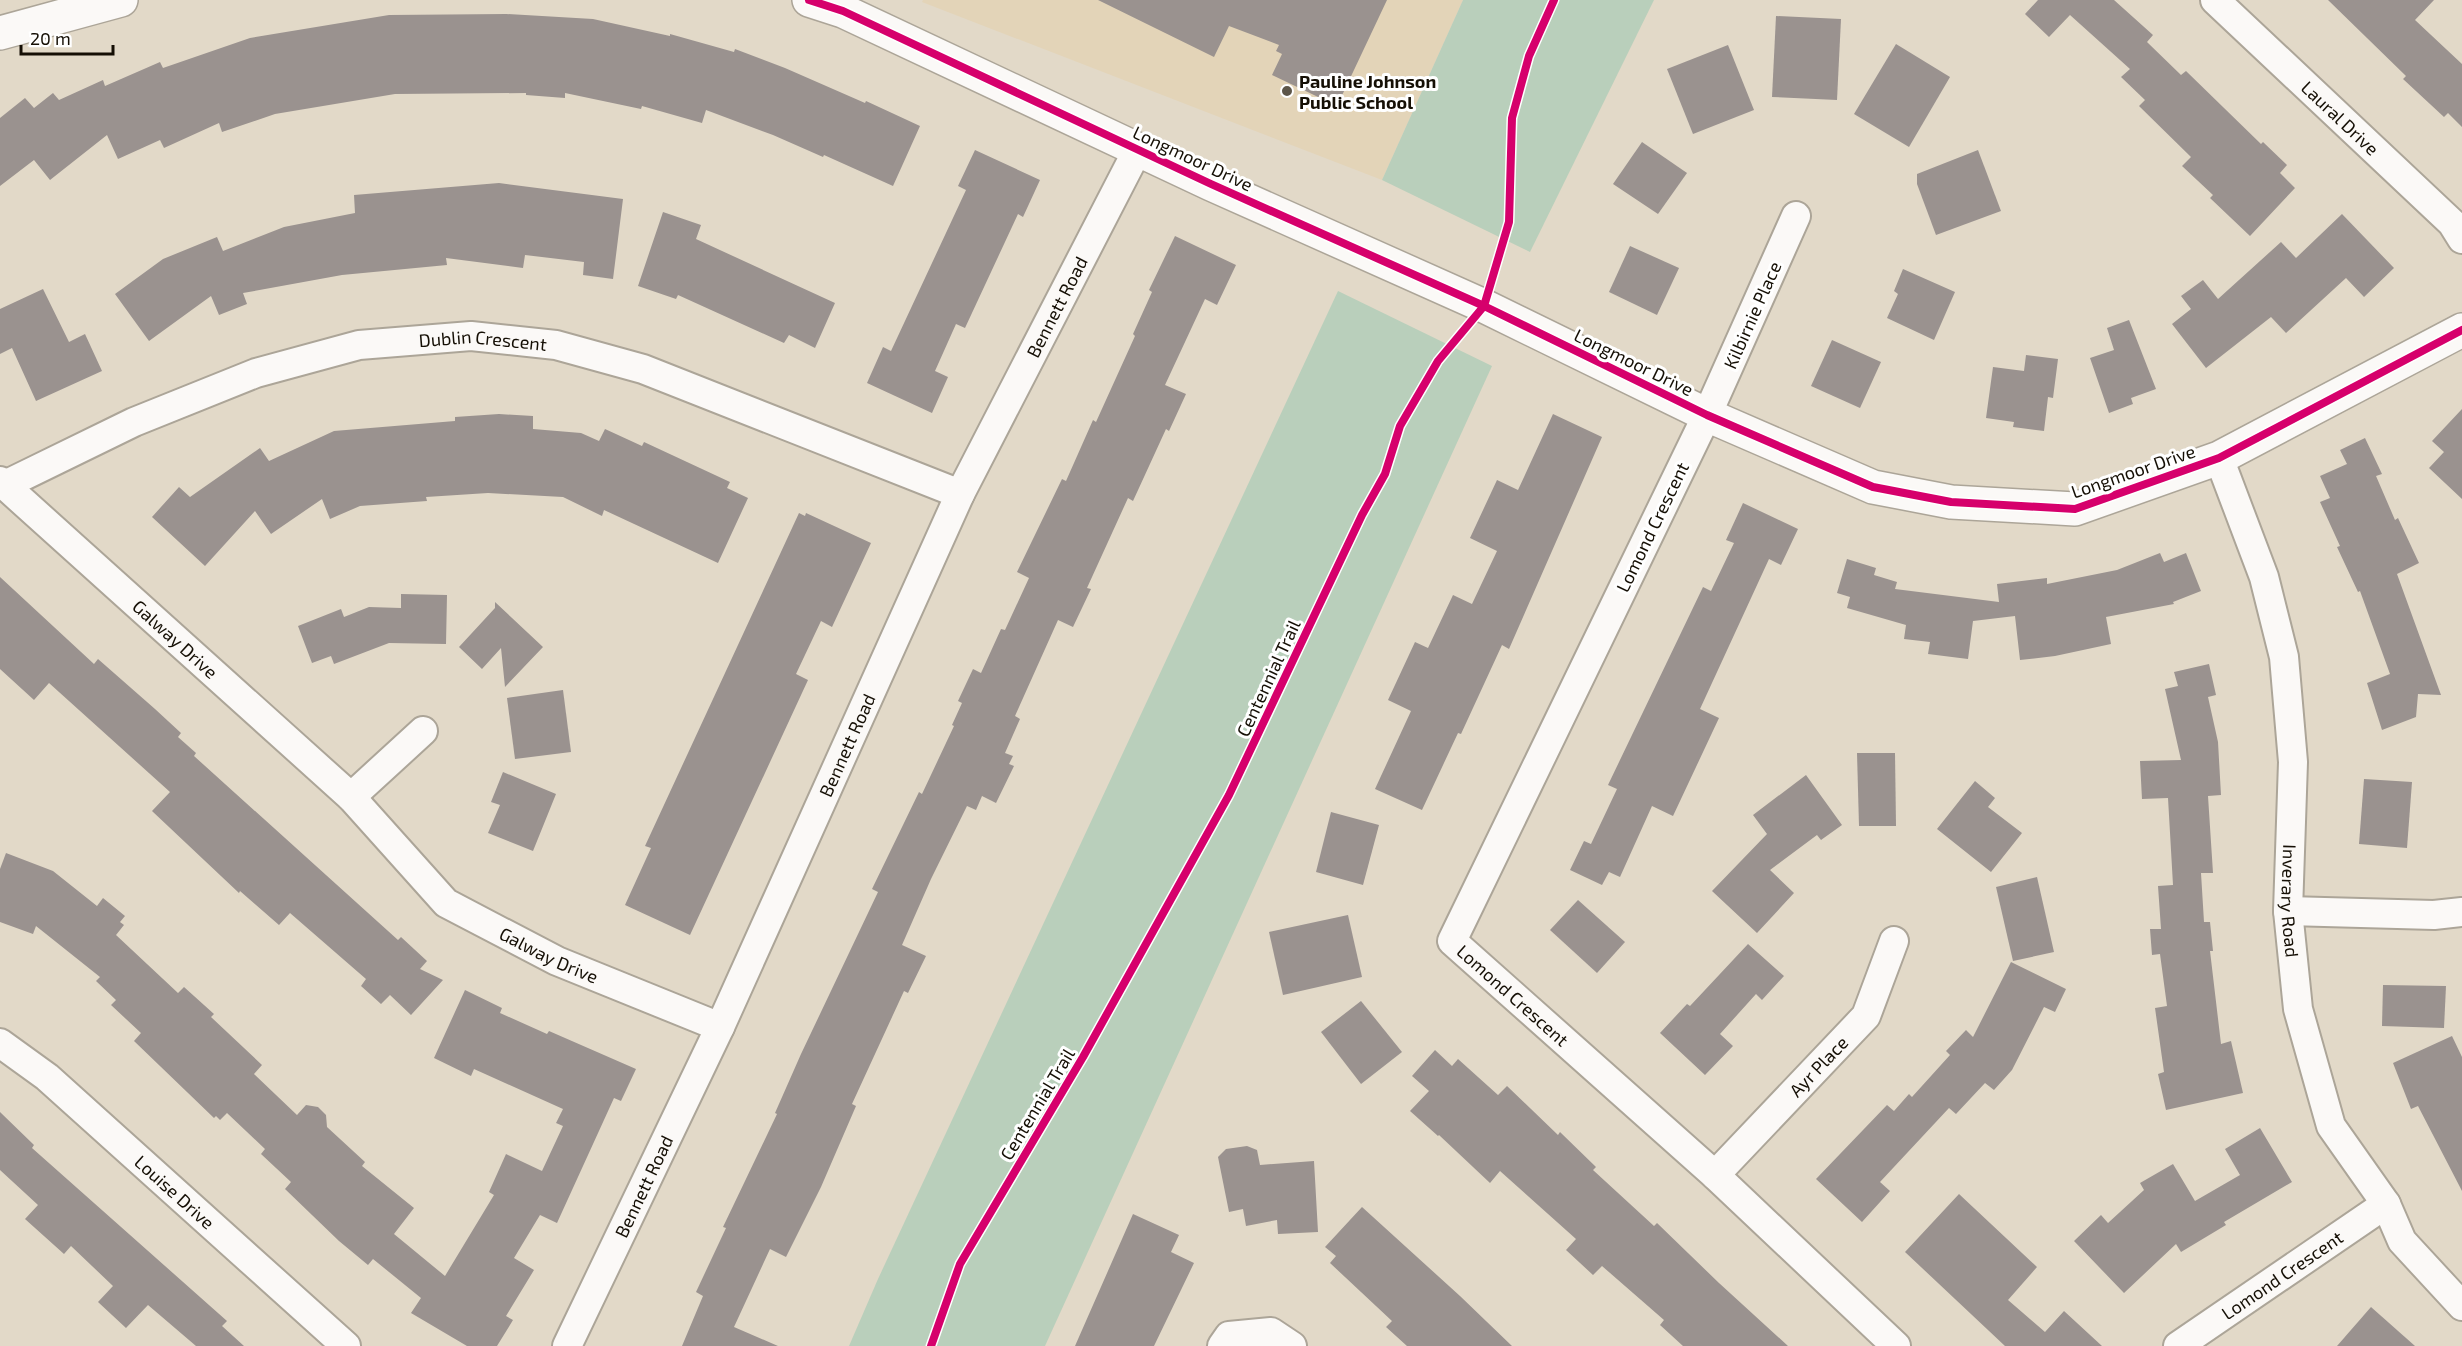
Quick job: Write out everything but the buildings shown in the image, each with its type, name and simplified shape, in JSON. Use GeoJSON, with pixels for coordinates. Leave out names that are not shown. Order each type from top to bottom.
{"type":"FeatureCollection","features":[{"type":"Feature","properties":{"kind":"street"},"geometry":{"type":"LineString","coordinates":[[0,33],[121,0]]}},
{"type":"Feature","properties":{"kind":"street","name":"Longmoor Drive"},"geometry":{"type":"LineString","coordinates":[[809,0],[843,11],[1211,184],[1484,306],[1707,415],[1873,487],[1951,502],[2075,509],[2219,458],[2462,330]]}},
{"type":"Feature","properties":{"kind":"street","name":"Laural Drive"},"geometry":{"type":"LineString","coordinates":[[2215,0],[2444,215],[2462,239]]}},
{"type":"Feature","properties":{"kind":"street","name":"Bennett Road"},"geometry":{"type":"LineString","coordinates":[[567,1346],[720,1027],[960,494],[1137,148]]}},
{"type":"Feature","properties":{"kind":"street","name":"Kilbirnie Place"},"geometry":{"type":"LineString","coordinates":[[1707,415],[1796,216]]}},
{"type":"Feature","properties":{"kind":"street","name":"Dublin Crescent"},"geometry":{"type":"LineString","coordinates":[[2,483],[134,422],[256,373],[359,345],[471,336],[556,345],[643,369],[960,494]]}},
{"type":"Feature","properties":{"kind":"street","name":"Lomond Crescent"},"geometry":{"type":"LineString","coordinates":[[1707,415],[1452,940],[1715,1175],[1896,1346]]}},
{"type":"Feature","properties":{"kind":"street","name":"Inverary Road"},"geometry":{"type":"LineString","coordinates":[[2219,458],[2264,577],[2284,657],[2293,762],[2288,911],[2298,1009],[2331,1126],[2386,1204],[2402,1241],[2462,1306]]}},
{"type":"Feature","properties":{"kind":"street","name":"Galway Drive"},"geometry":{"type":"LineString","coordinates":[[2,483],[351,797],[446,903],[557,961],[720,1027]]}},
{"type":"Feature","properties":{"kind":"street"},"geometry":{"type":"LineString","coordinates":[[351,797],[423,730]]}},
{"type":"Feature","properties":{"kind":"street"},"geometry":{"type":"LineString","coordinates":[[2288,911],[2434,915],[2462,912]]}},
{"type":"Feature","properties":{"kind":"street","name":"Ayr Place"},"geometry":{"type":"LineString","coordinates":[[1715,1175],[1866,1016],[1894,941]]}},
{"type":"Feature","properties":{"kind":"street","name":"Louise Drive"},"geometry":{"type":"LineString","coordinates":[[0,1043],[47,1077],[346,1346]]}},
{"type":"Feature","properties":{"kind":"street","name":"Lomond Crescent"},"geometry":{"type":"LineString","coordinates":[[2178,1346],[2386,1204]]}},
{"type":"Feature","properties":{"kind":"street"},"geometry":{"type":"LineString","coordinates":[[1222,1346],[1229,1336],[1271,1332],[1292,1346]]}},
{"type":"Feature","properties":{"kind":"shaded area","name":"Pauline Johnson Public School"},"geometry":{"type":"Polygon","coordinates":[[[923,0],[1463,0],[1382,180],[922,2],[923,0]]]}},
{"type":"Feature","properties":{"kind":"green space"},"geometry":{"type":"Polygon","coordinates":[[[1463,0],[1654,0],[1530,252],[1382,180],[1463,0]]]}},
{"type":"Feature","properties":{"kind":"green space"},"geometry":{"type":"Polygon","coordinates":[[[1338,291],[1492,366],[1045,1346],[849,1346],[878,1279],[1338,291]]]}},
{"type":"Feature","properties":{"kind":"cycle path"},"geometry":{"type":"LineString","coordinates":[[809,0],[843,11],[1211,184],[1484,306],[1707,415],[1873,487],[1951,502],[2075,509],[2219,458],[2462,330]]}},
{"type":"Feature","properties":{"kind":"cycle path","name":"Centennial Trail"},"geometry":{"type":"LineString","coordinates":[[931,1346],[960,1264],[1083,1057],[1229,795],[1362,515],[1385,474],[1400,426],[1438,361],[1484,306],[1509,222],[1512,118],[1529,56],[1554,0]]}},
{"type":"Feature","properties":{"kind":"place","name":"Pauline Johnson Public School"},"geometry":{"type":"Point","coordinates":[1287,91]}}]}
